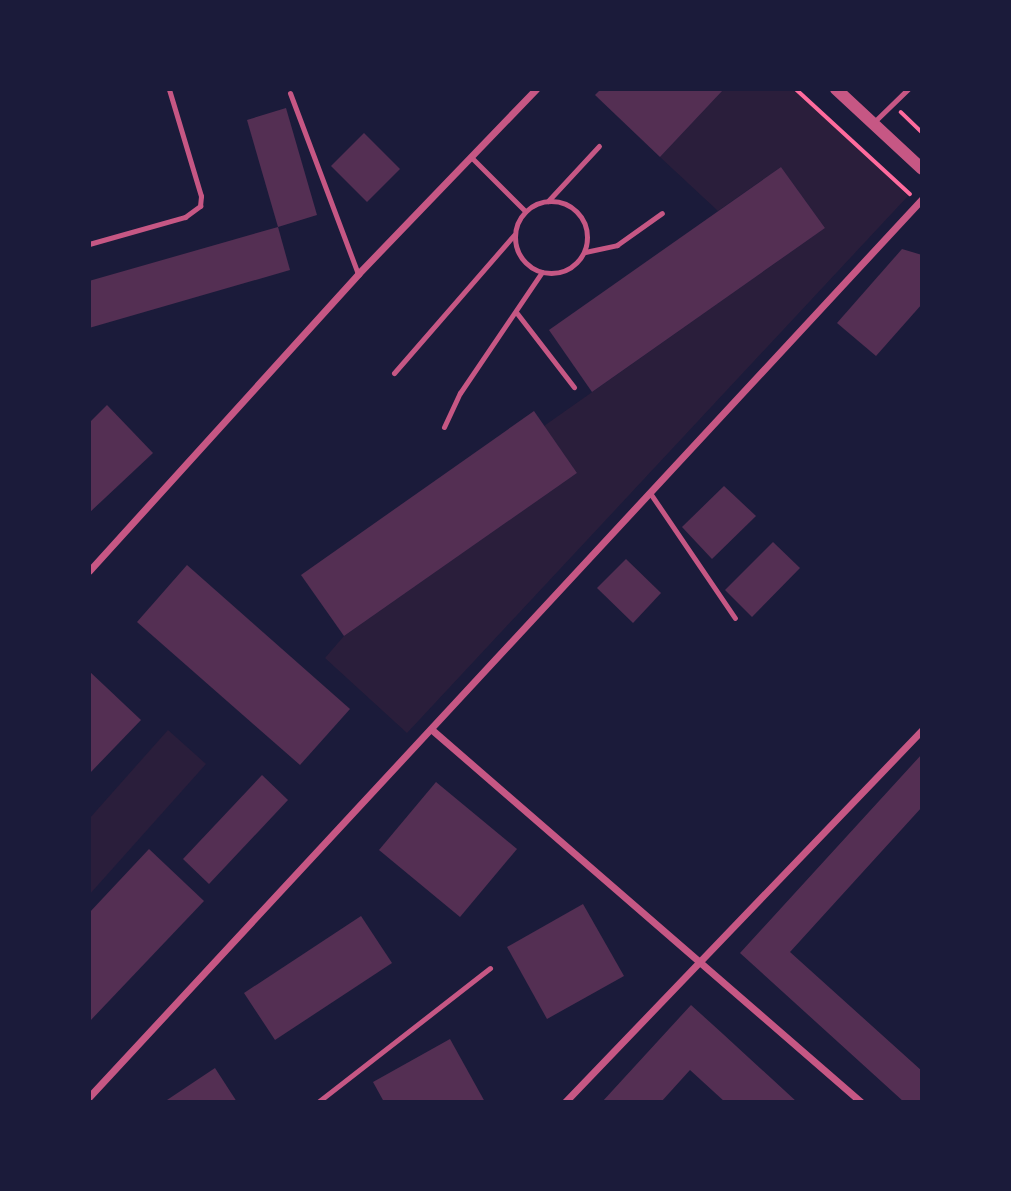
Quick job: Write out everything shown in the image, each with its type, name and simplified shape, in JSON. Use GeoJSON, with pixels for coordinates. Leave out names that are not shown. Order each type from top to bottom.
{"type":"FeatureCollection","features":[{"type":"Feature","properties":{"kind":"street"},"geometry":{"type":"LineString","coordinates":[[89,570],[358,274],[472,159],[536,89]]}},
{"type":"Feature","properties":{"kind":"street"},"geometry":{"type":"LineString","coordinates":[[836,89],[922,169]]}},
{"type":"Feature","properties":{"kind":"street"},"geometry":{"type":"LineString","coordinates":[[89,1097],[920,201]]}},
{"type":"Feature","properties":{"kind":"street"},"geometry":{"type":"LineString","coordinates":[[431,729],[861,1102]]}},
{"type":"Feature","properties":{"kind":"street"},"geometry":{"type":"LineString","coordinates":[[565,1102],[922,730]]}},
{"type":"Feature","properties":{"kind":"lane"},"geometry":{"type":"LineString","coordinates":[[89,244],[185,217],[200,206],[201,196],[169,89]]}},
{"type":"Feature","properties":{"kind":"lane"},"geometry":{"type":"LineString","coordinates":[[873,123],[908,89]]}},
{"type":"Feature","properties":{"kind":"lane"},"geometry":{"type":"LineString","coordinates":[[290,93],[358,274]]}},
{"type":"Feature","properties":{"kind":"lane"},"geometry":{"type":"LineString","coordinates":[[394,373],[515,234],[526,211],[548,201],[600,146]]}},
{"type":"Feature","properties":{"kind":"lane"},"geometry":{"type":"LineString","coordinates":[[472,159],[526,211]]}},
{"type":"Feature","properties":{"kind":"lane"},"geometry":{"type":"LineString","coordinates":[[515,234],[522,258],[542,272],[567,270],[585,252],[588,240],[581,216],[572,207],[548,201]]}},
{"type":"Feature","properties":{"kind":"lane"},"geometry":{"type":"LineString","coordinates":[[585,252],[617,245],[662,213]]}},
{"type":"Feature","properties":{"kind":"lane"},"geometry":{"type":"LineString","coordinates":[[444,427],[460,393],[542,272]]}},
{"type":"Feature","properties":{"kind":"lane"},"geometry":{"type":"LineString","coordinates":[[516,312],[574,387]]}},
{"type":"Feature","properties":{"kind":"lane"},"geometry":{"type":"LineString","coordinates":[[650,493],[735,618]]}},
{"type":"Feature","properties":{"kind":"lane"},"geometry":{"type":"LineString","coordinates":[[318,1102],[490,968]]}},
{"type":"Feature","properties":{"kind":"path"},"geometry":{"type":"LineString","coordinates":[[796,89],[920,201]]}},
{"type":"Feature","properties":{"kind":"shaded area"},"geometry":{"type":"Polygon","coordinates":[[[724,89],[795,89],[908,196],[407,733],[325,658],[344,636],[577,473],[544,426],[825,228],[781,167],[718,211],[660,157],[724,89]]]}},
{"type":"Feature","properties":{"kind":"shaded area"},"geometry":{"type":"Polygon","coordinates":[[[168,730],[206,764],[89,895],[89,819],[168,730]]]}},
{"type":"Feature","properties":{"kind":"building"},"geometry":{"type":"Polygon","coordinates":[[[601,89],[724,89],[660,157],[595,95],[601,89]]]}},
{"type":"Feature","properties":{"kind":"building"},"geometry":{"type":"Polygon","coordinates":[[[286,108],[317,215],[278,227],[247,120],[286,108]]]}},
{"type":"Feature","properties":{"kind":"building"},"geometry":{"type":"Polygon","coordinates":[[[364,133],[400,169],[367,202],[331,166],[364,133]]]}},
{"type":"Feature","properties":{"kind":"building"},"geometry":{"type":"Polygon","coordinates":[[[781,167],[825,228],[592,392],[549,330],[781,167]]]}},
{"type":"Feature","properties":{"kind":"building"},"geometry":{"type":"Polygon","coordinates":[[[278,227],[290,270],[89,328],[89,281],[278,227]]]}},
{"type":"Feature","properties":{"kind":"building"},"geometry":{"type":"Polygon","coordinates":[[[902,249],[922,255],[922,304],[876,356],[837,323],[902,249]]]}},
{"type":"Feature","properties":{"kind":"building"},"geometry":{"type":"Polygon","coordinates":[[[107,405],[153,453],[89,513],[89,423],[107,405]]]}},
{"type":"Feature","properties":{"kind":"building"},"geometry":{"type":"Polygon","coordinates":[[[534,411],[577,473],[344,636],[301,575],[534,411]]]}},
{"type":"Feature","properties":{"kind":"building"},"geometry":{"type":"Polygon","coordinates":[[[724,486],[756,516],[712,559],[682,527],[724,486]]]}},
{"type":"Feature","properties":{"kind":"building"},"geometry":{"type":"Polygon","coordinates":[[[773,542],[800,568],[752,617],[725,590],[773,542]]]}},
{"type":"Feature","properties":{"kind":"building"},"geometry":{"type":"Polygon","coordinates":[[[626,559],[661,593],[633,623],[597,588],[626,559]]]}},
{"type":"Feature","properties":{"kind":"building"},"geometry":{"type":"Polygon","coordinates":[[[187,565],[350,709],[300,765],[137,622],[187,565]]]}},
{"type":"Feature","properties":{"kind":"building"},"geometry":{"type":"Polygon","coordinates":[[[89,671],[141,720],[89,774],[89,671]]]}},
{"type":"Feature","properties":{"kind":"building"},"geometry":{"type":"Polygon","coordinates":[[[922,754],[922,807],[790,952],[922,1071],[922,1102],[904,1102],[740,953],[922,754]]]}},
{"type":"Feature","properties":{"kind":"building"},"geometry":{"type":"Polygon","coordinates":[[[262,775],[288,800],[209,884],[183,859],[262,775]]]}},
{"type":"Feature","properties":{"kind":"building"},"geometry":{"type":"Polygon","coordinates":[[[436,782],[517,849],[460,917],[379,850],[436,782]]]}},
{"type":"Feature","properties":{"kind":"building"},"geometry":{"type":"Polygon","coordinates":[[[149,849],[204,901],[89,1022],[89,913],[149,849]]]}},
{"type":"Feature","properties":{"kind":"building"},"geometry":{"type":"Polygon","coordinates":[[[583,904],[624,976],[547,1019],[507,947],[583,904]]]}},
{"type":"Feature","properties":{"kind":"building"},"geometry":{"type":"Polygon","coordinates":[[[361,916],[392,963],[275,1040],[244,993],[361,916]]]}},
{"type":"Feature","properties":{"kind":"building"},"geometry":{"type":"Polygon","coordinates":[[[691,1005],[797,1102],[725,1102],[690,1070],[661,1102],[602,1102],[691,1005]]]}},
{"type":"Feature","properties":{"kind":"building"},"geometry":{"type":"Polygon","coordinates":[[[450,1039],[485,1102],[384,1102],[373,1082],[450,1039]]]}},
{"type":"Feature","properties":{"kind":"building"},"geometry":{"type":"Polygon","coordinates":[[[215,1068],[237,1102],[164,1102],[215,1068]]]}}]}
